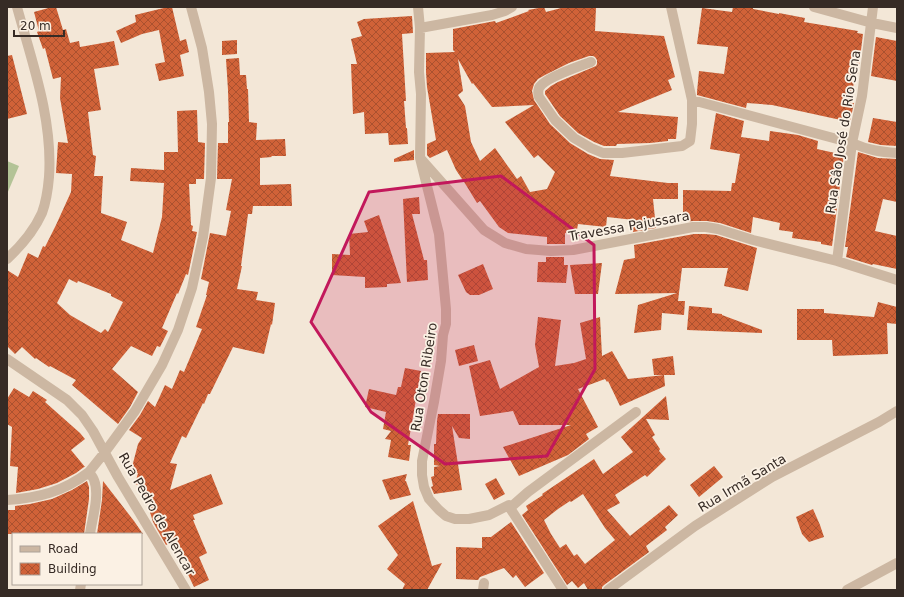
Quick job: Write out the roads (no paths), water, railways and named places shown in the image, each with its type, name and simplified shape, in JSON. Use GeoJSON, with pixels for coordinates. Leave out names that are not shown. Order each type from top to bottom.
{"type":"FeatureCollection","features":[{"type":"Feature","properties":{"kind":"street"},"geometry":{"type":"LineString","coordinates":[[7,259],[20,247],[31,232],[42,212],[48,193],[50,166],[48,133],[43,101],[17,7]]}},
{"type":"Feature","properties":{"kind":"street"},"geometry":{"type":"LineString","coordinates":[[7,500],[36,497],[61,489],[80,479],[89,472],[134,411],[162,365],[178,330],[192,288],[203,237],[211,178],[212,124],[209,92],[202,48],[191,7]]}},
{"type":"Feature","properties":{"kind":"street","name":"Rua Oton Ribeiro"},"geometry":{"type":"LineString","coordinates":[[418,7],[420,28],[419,72],[421,94],[420,158],[439,234],[446,309],[446,324],[443,335],[441,361],[422,461],[424,487],[429,500],[446,516],[456,519],[469,520],[489,515],[509,505],[510,508],[528,492],[636,412]]}},
{"type":"Feature","properties":{"kind":"street"},"geometry":{"type":"LineString","coordinates":[[420,28],[492,15],[512,7]]}},
{"type":"Feature","properties":{"kind":"street"},"geometry":{"type":"LineString","coordinates":[[591,62],[553,78],[540,87],[538,93],[538,97],[555,120],[574,138],[602,153],[682,146],[690,140],[692,100],[671,7]]}},
{"type":"Feature","properties":{"kind":"street"},"geometry":{"type":"LineString","coordinates":[[814,7],[872,23],[897,28]]}},
{"type":"Feature","properties":{"kind":"street","name":"Rua Sâo José do Rio Sena"},"geometry":{"type":"LineString","coordinates":[[837,261],[852,143],[862,96],[873,7]]}},
{"type":"Feature","properties":{"kind":"street"},"geometry":{"type":"LineString","coordinates":[[692,100],[852,143],[865,149],[897,153]]}},
{"type":"Feature","properties":{"kind":"street","name":"Travessa Pajussara"},"geometry":{"type":"LineString","coordinates":[[420,158],[484,230],[505,243],[526,248],[551,251],[573,250],[693,227],[706,227],[837,261],[897,280]]}},
{"type":"Feature","properties":{"kind":"street","name":"Rua Pedro de Alencar"},"geometry":{"type":"LineString","coordinates":[[7,358],[67,400],[82,415],[93,431],[118,477],[186,590]]}},
{"type":"Feature","properties":{"kind":"street","name":"Rua Irmã Santa"},"geometry":{"type":"LineString","coordinates":[[608,590],[695,526],[772,477],[879,422],[897,411]]}},
{"type":"Feature","properties":{"kind":"street"},"geometry":{"type":"LineString","coordinates":[[89,472],[94,478],[96,485],[96,495],[90,533]]}},
{"type":"Feature","properties":{"kind":"street"},"geometry":{"type":"LineString","coordinates":[[510,508],[563,590]]}},
{"type":"Feature","properties":{"kind":"street"},"geometry":{"type":"LineString","coordinates":[[847,590],[897,563]]}}]}
